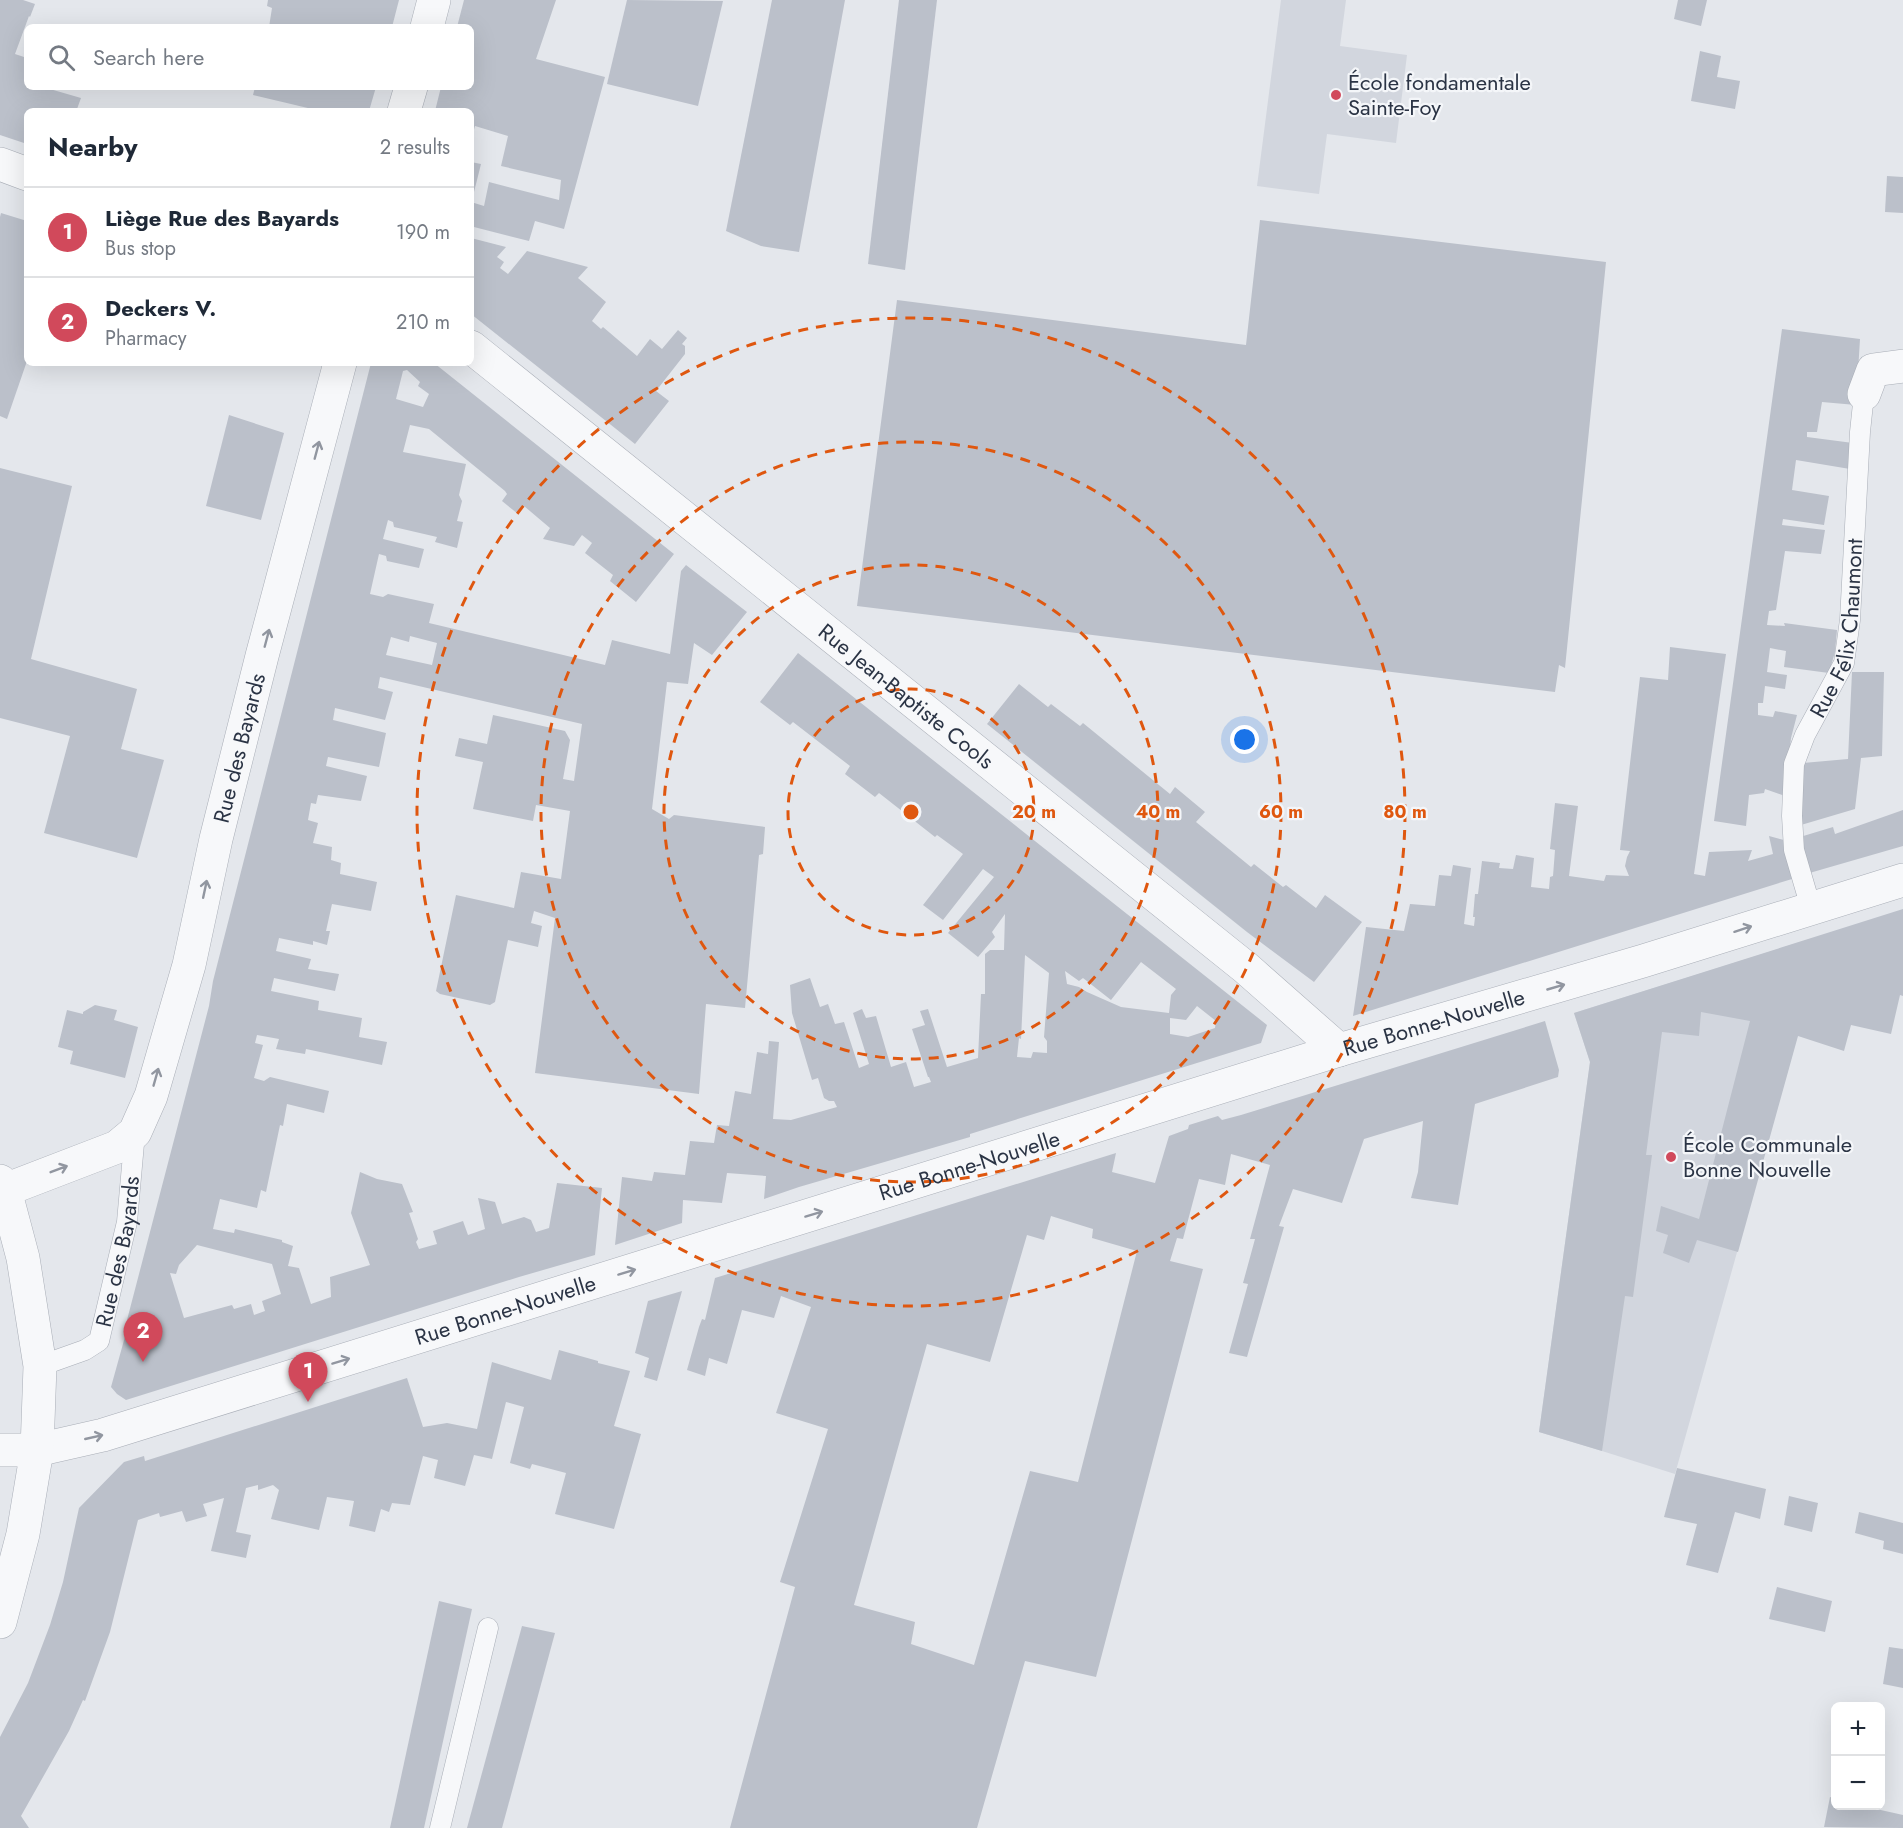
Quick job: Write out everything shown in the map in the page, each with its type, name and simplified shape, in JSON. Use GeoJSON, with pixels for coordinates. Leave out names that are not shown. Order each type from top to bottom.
{"type":"FeatureCollection","features":[{"type":"Feature","properties":{"kind":"street"},"geometry":{"type":"LineString","coordinates":[[428,24],[434,0]]}},
{"type":"Feature","properties":{"kind":"street"},"geometry":{"type":"LineString","coordinates":[[405,108],[410,90]]}},
{"type":"Feature","properties":{"kind":"street"},"geometry":{"type":"LineString","coordinates":[[0,164],[24,173]]}},
{"type":"Feature","properties":{"kind":"street","name":"Rue Jean-Baptiste Cools"},"geometry":{"type":"LineString","coordinates":[[474,349],[1246,968],[1339,1050]]}},
{"type":"Feature","properties":{"kind":"street","name":"Rue des Bayards"},"geometry":{"type":"LineString","coordinates":[[0,1622],[23,1534],[37,1450],[40,1366],[23,1258],[2,1185],[117,1147],[135,1132],[151,1096],[189,965],[225,805],[339,366]]}},
{"type":"Feature","properties":{"kind":"street","name":"Rue Félix Chaumont"},"geometry":{"type":"LineString","coordinates":[[1864,394],[1874,370],[1903,366]]}},
{"type":"Feature","properties":{"kind":"street","name":"Rue Bonne-Nouvelle"},"geometry":{"type":"LineString","coordinates":[[0,1450],[37,1450],[114,1432],[1339,1050],[1643,961],[1903,880]]}},
{"type":"Feature","properties":{"kind":"lane","name":"Rue Félix Chaumont"},"geometry":{"type":"LineString","coordinates":[[1812,908],[1794,850],[1792,816],[1794,764],[1805,735],[1844,663],[1850,620],[1864,394]]}},
{"type":"Feature","properties":{"kind":"lane","name":"Rue des Bayards"},"geometry":{"type":"LineString","coordinates":[[40,1366],[85,1350],[99,1341],[127,1222],[135,1132]]}},
{"type":"Feature","properties":{"kind":"lane"},"geometry":{"type":"LineString","coordinates":[[440,1828],[488,1628]]}},
{"type":"Feature","properties":{"kind":"shaded area","name":"École fondamentale Sainte-Foy"},"geometry":{"type":"Polygon","coordinates":[[[1281,0],[1346,0],[1340,46],[1407,55],[1396,143],[1327,134],[1319,194],[1257,186],[1281,0]]]}},
{"type":"Feature","properties":{"kind":"shaded area","name":"École Communale Bonne Nouvelle"},"geometry":{"type":"Polygon","coordinates":[[[1826,934],[1675,1474],[1539,1432],[1590,1062],[1574,1013],[1826,934]]]}},
{"type":"Feature","properties":{"kind":"building"},"geometry":{"type":"Polygon","coordinates":[[[0,0],[23,0],[35,4],[30,17],[24,24],[15,54],[24,57],[24,90],[53,90],[81,98],[77,108],[24,108],[24,143],[0,135],[0,0]]]}},
{"type":"Feature","properties":{"kind":"building"},"geometry":{"type":"Polygon","coordinates":[[[268,0],[399,0],[393,24],[269,24],[272,8],[267,6],[268,0]]]}},
{"type":"Feature","properties":{"kind":"building"},"geometry":{"type":"Polygon","coordinates":[[[464,0],[556,0],[536,59],[605,77],[564,229],[535,221],[529,241],[474,227],[474,203],[484,206],[489,182],[559,200],[561,180],[501,166],[508,136],[475,126],[474,130],[474,108],[436,108],[440,90],[474,90],[474,24],[458,24],[464,0]]]}},
{"type":"Feature","properties":{"kind":"building"},"geometry":{"type":"Polygon","coordinates":[[[627,0],[723,1],[698,106],[607,84],[627,0]]]}},
{"type":"Feature","properties":{"kind":"building"},"geometry":{"type":"Polygon","coordinates":[[[772,0],[845,0],[799,252],[761,246],[726,231],[772,0]]]}},
{"type":"Feature","properties":{"kind":"building"},"geometry":{"type":"Polygon","coordinates":[[[899,0],[937,0],[905,270],[868,264],[899,0]]]}},
{"type":"Feature","properties":{"kind":"building"},"geometry":{"type":"Polygon","coordinates":[[[1678,0],[1707,0],[1701,26],[1674,19],[1678,0]]]}},
{"type":"Feature","properties":{"kind":"building"},"geometry":{"type":"Polygon","coordinates":[[[1700,51],[1721,56],[1717,77],[1740,81],[1735,109],[1691,101],[1700,51]]]}},
{"type":"Feature","properties":{"kind":"building"},"geometry":{"type":"Polygon","coordinates":[[[254,90],[375,90],[370,108],[308,108],[253,95],[254,90]]]}},
{"type":"Feature","properties":{"kind":"building"},"geometry":{"type":"Polygon","coordinates":[[[474,163],[481,164],[474,192],[474,163]]]}},
{"type":"Feature","properties":{"kind":"building"},"geometry":{"type":"Polygon","coordinates":[[[1887,176],[1903,177],[1903,213],[1885,212],[1887,176]]]}},
{"type":"Feature","properties":{"kind":"building"},"geometry":{"type":"Polygon","coordinates":[[[1,213],[24,220],[25,366],[7,419],[0,416],[1,213]]]}},
{"type":"Feature","properties":{"kind":"building"},"geometry":{"type":"Polygon","coordinates":[[[1260,220],[1606,262],[1565,668],[1559,665],[1555,692],[857,606],[897,300],[1246,345],[1260,220]]]}},
{"type":"Feature","properties":{"kind":"building"},"geometry":{"type":"Polygon","coordinates":[[[474,239],[506,247],[497,257],[504,262],[500,268],[508,274],[527,251],[588,267],[578,278],[606,302],[592,321],[601,329],[603,327],[637,356],[650,339],[662,349],[678,330],[687,338],[682,344],[685,346],[685,354],[656,391],[669,401],[635,444],[474,316],[474,239]]]}},
{"type":"Feature","properties":{"kind":"building"},"geometry":{"type":"Polygon","coordinates":[[[1782,329],[1860,339],[1856,405],[1822,402],[1817,432],[1807,432],[1807,437],[1853,443],[1850,469],[1796,460],[1792,490],[1829,496],[1824,525],[1783,519],[1782,525],[1825,530],[1821,554],[1785,551],[1776,610],[1769,611],[1767,625],[1785,626],[1784,623],[1837,630],[1835,652],[1829,673],[1784,667],[1786,651],[1770,648],[1767,672],[1787,675],[1785,689],[1765,686],[1763,703],[1758,703],[1758,715],[1773,717],[1775,711],[1797,715],[1791,738],[1785,796],[1765,789],[1764,793],[1749,795],[1746,826],[1714,821],[1782,329]]]}},
{"type":"Feature","properties":{"kind":"building"},"geometry":{"type":"Polygon","coordinates":[[[370,366],[438,366],[674,554],[636,602],[610,581],[613,575],[585,553],[592,543],[582,535],[574,546],[543,539],[550,528],[524,506],[518,514],[502,501],[507,494],[505,491],[429,429],[410,425],[403,452],[466,464],[459,495],[462,501],[457,521],[463,522],[457,548],[435,542],[437,537],[394,527],[393,522],[388,520],[383,539],[424,549],[419,568],[387,561],[386,556],[379,554],[370,594],[383,597],[388,594],[434,604],[429,623],[605,665],[612,640],[670,654],[681,571],[686,565],[747,612],[712,655],[694,643],[688,684],[667,682],[652,809],[669,819],[674,815],[765,827],[763,854],[759,855],[745,1008],[706,1004],[699,1094],[535,1073],[555,918],[534,911],[531,923],[542,926],[538,947],[508,940],[495,1002],[490,1005],[440,994],[436,991],[456,895],[514,908],[521,872],[561,879],[570,811],[536,805],[533,821],[473,809],[483,762],[455,756],[459,738],[487,744],[493,715],[565,731],[570,740],[563,779],[574,781],[582,724],[380,677],[378,688],[393,692],[385,720],[335,708],[333,720],[386,733],[379,767],[328,757],[326,766],[367,776],[361,801],[318,795],[316,804],[311,803],[308,820],[318,823],[313,843],[332,847],[331,860],[341,863],[340,874],[377,882],[371,911],[332,904],[326,931],[330,931],[327,945],[313,941],[313,945],[279,938],[276,951],[311,959],[308,969],[339,974],[335,991],[274,978],[271,991],[319,1001],[318,1010],[362,1018],[359,1037],[387,1042],[382,1065],[306,1049],[305,1054],[276,1049],[279,1039],[257,1035],[255,1043],[263,1045],[254,1078],[264,1081],[270,1077],[329,1091],[324,1113],[287,1104],[283,1126],[280,1125],[266,1192],[261,1190],[257,1208],[220,1199],[213,1229],[234,1233],[235,1229],[282,1240],[293,1246],[288,1266],[299,1268],[311,1304],[331,1297],[330,1277],[370,1265],[351,1213],[360,1172],[377,1179],[402,1184],[413,1212],[409,1213],[419,1249],[437,1244],[433,1231],[463,1221],[468,1235],[485,1229],[478,1198],[495,1202],[502,1224],[524,1217],[531,1220],[536,1232],[549,1228],[557,1183],[602,1188],[595,1255],[126,1400],[111,1387],[126,1333],[146,1336],[151,1334],[127,1320],[209,1006],[213,981],[370,366]],[[407,370],[403,371],[396,399],[423,407],[429,394],[418,386],[420,382],[407,370]],[[410,636],[409,642],[391,637],[386,655],[432,665],[437,643],[410,636]],[[197,1245],[179,1265],[176,1274],[170,1273],[184,1318],[232,1305],[234,1309],[251,1304],[254,1315],[265,1311],[262,1301],[281,1294],[272,1264],[197,1245]]]}},
{"type":"Feature","properties":{"kind":"building"},"geometry":{"type":"Polygon","coordinates":[[[229,415],[284,433],[261,520],[206,506],[229,415]]]}},
{"type":"Feature","properties":{"kind":"building"},"geometry":{"type":"Polygon","coordinates":[[[0,468],[72,486],[31,659],[137,689],[121,749],[164,760],[137,858],[44,833],[70,736],[0,718],[0,468]]]}},
{"type":"Feature","properties":{"kind":"building"},"geometry":{"type":"Polygon","coordinates":[[[1670,647],[1726,654],[1694,874],[1705,876],[1709,852],[1752,850],[1748,861],[1773,854],[1769,836],[1784,840],[1792,879],[1353,1016],[1366,927],[1404,931],[1410,904],[1435,906],[1439,875],[1451,876],[1453,865],[1471,868],[1464,924],[1474,926],[1475,894],[1478,894],[1482,861],[1500,863],[1499,868],[1513,869],[1516,855],[1534,858],[1531,887],[1549,889],[1550,877],[1553,876],[1555,850],[1550,849],[1555,803],[1578,806],[1569,876],[1604,881],[1606,875],[1629,876],[1625,866],[1630,851],[1620,850],[1640,677],[1668,680],[1670,647]]]}},
{"type":"Feature","properties":{"kind":"building"},"geometry":{"type":"Polygon","coordinates":[[[798,653],[1267,1025],[1261,1043],[970,1134],[970,1137],[764,1199],[766,1176],[727,1173],[722,1203],[683,1200],[682,1223],[615,1245],[622,1177],[652,1181],[654,1172],[685,1175],[690,1141],[714,1143],[717,1125],[729,1126],[735,1091],[751,1094],[757,1052],[768,1054],[769,1041],[779,1042],[773,1119],[791,1120],[837,1107],[834,1101],[824,1098],[818,1078],[812,1080],[792,1013],[790,985],[810,978],[820,1007],[828,1004],[835,1024],[844,1022],[859,1068],[869,1064],[853,1013],[862,1009],[866,1018],[876,1016],[891,1067],[906,1062],[914,1087],[931,1082],[912,1029],[925,1025],[920,1011],[928,1009],[947,1067],[978,1058],[981,994],[985,994],[985,954],[990,950],[1004,950],[1005,914],[992,932],[995,937],[978,957],[948,933],[994,877],[983,869],[943,920],[923,905],[963,854],[937,835],[935,837],[879,793],[875,797],[845,774],[850,766],[793,722],[790,725],[760,702],[798,653]],[[1025,955],[1021,1039],[1019,1038],[1017,1057],[1031,1058],[1033,1052],[1047,1053],[1047,1041],[1044,1037],[1049,973],[1025,955]],[[1141,962],[1111,1000],[1083,978],[1079,981],[1065,971],[1067,984],[1079,987],[1121,1007],[1169,1013],[1171,995],[1176,989],[1141,962]],[[1197,1006],[1186,1020],[1170,1018],[1170,1034],[1188,1037],[1215,1028],[1216,1021],[1197,1006]]]}},
{"type":"Feature","properties":{"kind":"building"},"geometry":{"type":"Polygon","coordinates":[[[1852,672],[1884,672],[1882,756],[1861,758],[1855,809],[1801,825],[1803,763],[1848,759],[1852,672]]]}},
{"type":"Feature","properties":{"kind":"building"},"geometry":{"type":"Polygon","coordinates":[[[1019,684],[1048,707],[1051,704],[1080,726],[1083,723],[1170,794],[1175,787],[1205,812],[1196,822],[1251,867],[1254,864],[1283,887],[1286,885],[1316,908],[1325,895],[1362,922],[1314,982],[1247,932],[987,724],[1019,684]]]}},
{"type":"Feature","properties":{"kind":"building"},"geometry":{"type":"Polygon","coordinates":[[[1903,810],[1903,846],[1806,874],[1800,837],[1833,827],[1835,834],[1903,810]]]}},
{"type":"Feature","properties":{"kind":"building","name":"École Communale Bonne Nouvelle"},"geometry":{"type":"Polygon","coordinates":[[[1903,909],[1903,996],[1900,995],[1891,1034],[1851,1025],[1844,1051],[1798,1036],[1738,1252],[1697,1240],[1689,1263],[1663,1253],[1668,1235],[1656,1231],[1661,1206],[1699,1219],[1750,1021],[1701,1012],[1699,1036],[1662,1032],[1646,1155],[1652,1155],[1633,1297],[1625,1296],[1602,1451],[1539,1432],[1590,1062],[1574,1013],[1903,909]]]}},
{"type":"Feature","properties":{"kind":"building"},"geometry":{"type":"Polygon","coordinates":[[[95,1005],[117,1010],[114,1020],[138,1027],[125,1078],[70,1064],[73,1051],[58,1047],[67,1010],[83,1014],[95,1005]]]}},
{"type":"Feature","properties":{"kind":"building"},"geometry":{"type":"Polygon","coordinates":[[[1545,1021],[1559,1070],[1558,1077],[1475,1104],[1458,1205],[1411,1198],[1418,1172],[1423,1121],[1364,1139],[1342,1203],[1293,1189],[1279,1226],[1284,1227],[1247,1357],[1229,1353],[1248,1284],[1243,1283],[1255,1239],[1250,1239],[1270,1165],[1231,1154],[1225,1185],[1199,1179],[1183,1239],[1177,1238],[1170,1261],[1203,1269],[1096,1677],[1025,1661],[977,1828],[730,1828],[795,1587],[780,1582],[828,1429],[776,1413],[811,1307],[781,1296],[774,1318],[742,1310],[727,1364],[709,1358],[705,1376],[687,1370],[699,1327],[702,1319],[705,1320],[715,1278],[1116,1153],[1112,1172],[1155,1183],[1169,1136],[1188,1129],[1189,1125],[1218,1116],[1222,1120],[1545,1021]],[[1051,1216],[1044,1240],[1027,1235],[990,1362],[927,1344],[854,1605],[915,1622],[911,1644],[974,1665],[1030,1471],[1078,1482],[1137,1251],[1092,1238],[1093,1229],[1051,1216]]]}},
{"type":"Feature","properties":{"kind":"building"},"geometry":{"type":"Polygon","coordinates":[[[682,1291],[657,1381],[644,1377],[649,1358],[635,1353],[648,1301],[682,1291]]]}},
{"type":"Feature","properties":{"kind":"building"},"geometry":{"type":"Polygon","coordinates":[[[559,1350],[630,1371],[614,1426],[641,1434],[614,1529],[555,1514],[566,1473],[532,1464],[530,1469],[510,1463],[524,1407],[506,1402],[492,1459],[474,1455],[465,1486],[434,1478],[438,1460],[423,1456],[410,1505],[392,1503],[389,1512],[381,1509],[375,1532],[349,1526],[354,1501],[327,1497],[319,1530],[271,1519],[279,1490],[273,1485],[258,1490],[258,1485],[246,1488],[236,1532],[251,1535],[246,1558],[211,1551],[224,1498],[203,1504],[207,1516],[186,1522],[182,1511],[160,1517],[159,1513],[138,1520],[110,1632],[85,1701],[83,1700],[69,1731],[21,1816],[29,1828],[0,1828],[0,1737],[28,1683],[50,1625],[63,1582],[79,1508],[124,1462],[144,1456],[145,1461],[407,1378],[423,1427],[447,1423],[477,1429],[492,1362],[551,1380],[559,1350]]]}},
{"type":"Feature","properties":{"kind":"building"},"geometry":{"type":"Polygon","coordinates":[[[1677,1468],[1766,1489],[1760,1519],[1735,1512],[1718,1573],[1686,1565],[1697,1524],[1664,1517],[1677,1468]]]}},
{"type":"Feature","properties":{"kind":"building"},"geometry":{"type":"Polygon","coordinates":[[[1789,1496],[1818,1503],[1812,1532],[1784,1525],[1789,1496]]]}},
{"type":"Feature","properties":{"kind":"building"},"geometry":{"type":"Polygon","coordinates":[[[1859,1512],[1903,1523],[1903,1554],[1883,1549],[1884,1541],[1855,1533],[1859,1512]]]}},
{"type":"Feature","properties":{"kind":"building"},"geometry":{"type":"Polygon","coordinates":[[[1777,1587],[1832,1601],[1825,1632],[1769,1619],[1777,1587]]]}},
{"type":"Feature","properties":{"kind":"building"},"geometry":{"type":"Polygon","coordinates":[[[439,1601],[472,1609],[424,1828],[390,1828],[439,1601]]]}},
{"type":"Feature","properties":{"kind":"building"},"geometry":{"type":"Polygon","coordinates":[[[522,1626],[555,1633],[502,1828],[467,1828],[522,1626]]]}},
{"type":"Feature","properties":{"kind":"building"},"geometry":{"type":"Polygon","coordinates":[[[1889,1647],[1903,1649],[1903,1688],[1883,1684],[1889,1647]]]}},
{"type":"Feature","properties":{"kind":"building"},"geometry":{"type":"Polygon","coordinates":[[[1830,1797],[1831,1810],[1881,1810],[1903,1815],[1903,1828],[1824,1827],[1830,1797]]]}},
{"type":"Feature","properties":{"kind":"place","name":"École fondamentale Sainte-Foy"},"geometry":{"type":"Point","coordinates":[1336,95]}},
{"type":"Feature","properties":{"kind":"place","name":"École Communale Bonne Nouvelle"},"geometry":{"type":"Point","coordinates":[1671,1157]}},
{"type":"Feature","properties":{"kind":"place","name":"Deckers V."},"geometry":{"type":"Point","coordinates":[143,1362]}},
{"type":"Feature","properties":{"kind":"place","name":"Liège Rue des Bayards"},"geometry":{"type":"Point","coordinates":[308,1402]}}]}
